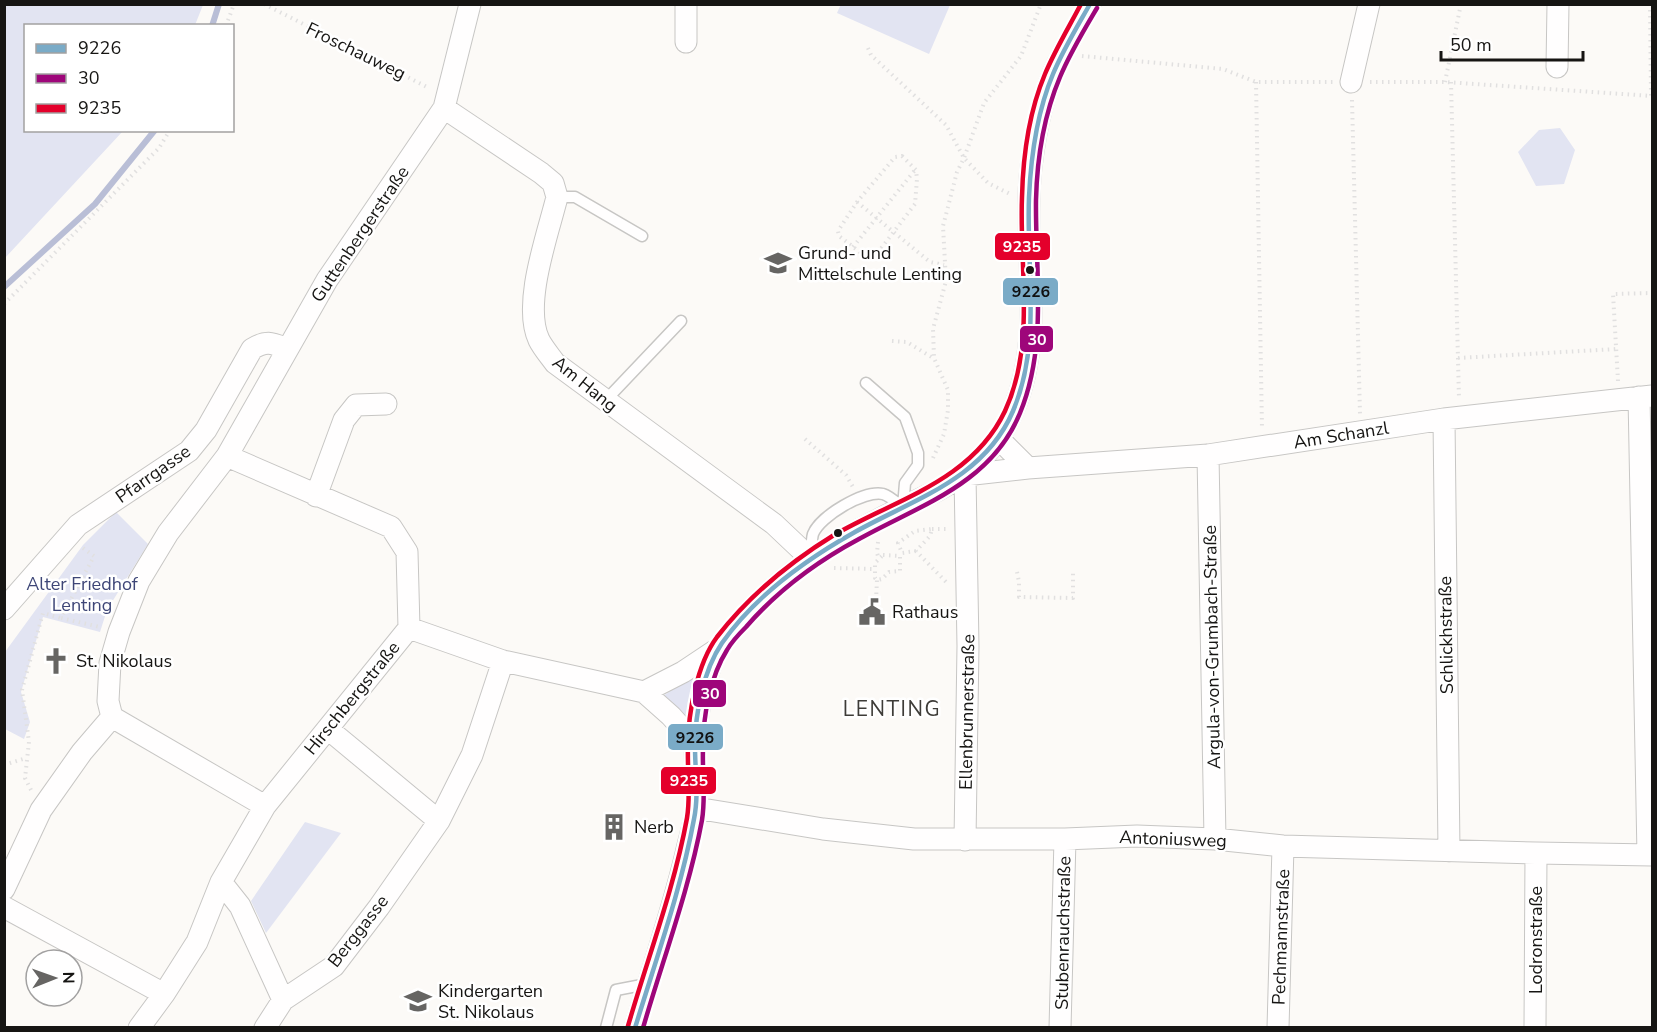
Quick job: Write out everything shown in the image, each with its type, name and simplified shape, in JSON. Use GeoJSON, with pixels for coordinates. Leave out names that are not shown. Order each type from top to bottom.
{"type":"FeatureCollection","features":[{"type":"Feature","properties":{"kind":"street","name":"Guttenbergerstraße"},"geometry":{"type":"LineString","coordinates":[[112,717],[108,701],[110,673],[119,632],[139,581],[168,533],[227,456],[327,280],[446,102],[470,4]]}},
{"type":"Feature","properties":{"kind":"street"},"geometry":{"type":"LineString","coordinates":[[686,4],[686,42]]}},
{"type":"Feature","properties":{"kind":"street"},"geometry":{"type":"LineString","coordinates":[[694,742],[644,692],[683,672],[719,648],[742,619],[772,588],[811,559],[873,522],[965,475],[999,439],[1013,411],[1024,377],[1031,342],[1029,204],[1031,167],[1040,113],[1058,63],[1090,4]]}},
{"type":"Feature","properties":{"kind":"street"},"geometry":{"type":"LineString","coordinates":[[1351,82],[1369,4]]}},
{"type":"Feature","properties":{"kind":"street"},"geometry":{"type":"LineString","coordinates":[[1557,4],[1557,68]]}},
{"type":"Feature","properties":{"kind":"street"},"geometry":{"type":"LineString","coordinates":[[446,102],[541,172],[553,183],[557,197]]}},
{"type":"Feature","properties":{"kind":"street","name":"Am Hang"},"geometry":{"type":"LineString","coordinates":[[557,197],[534,290],[532,314],[538,339],[555,363],[605,402],[774,524],[811,559]]}},
{"type":"Feature","properties":{"kind":"street","name":"Pfarrgasse"},"geometry":{"type":"LineString","coordinates":[[4,609],[78,525],[189,452],[206,430],[252,349],[263,342],[287,349]]}},
{"type":"Feature","properties":{"kind":"street"},"geometry":{"type":"LineString","coordinates":[[1636,397],[1650,855]]}},
{"type":"Feature","properties":{"kind":"street","name":"Am Schanzl"},"geometry":{"type":"LineString","coordinates":[[965,475],[1028,468],[1208,456],[1452,418],[1636,397]]}},
{"type":"Feature","properties":{"kind":"street"},"geometry":{"type":"LineString","coordinates":[[316,496],[344,420],[357,405],[386,404]]}},
{"type":"Feature","properties":{"kind":"street","name":"Schlickhstraße"},"geometry":{"type":"LineString","coordinates":[[1449,851],[1452,418]]}},
{"type":"Feature","properties":{"kind":"street"},"geometry":{"type":"LineString","coordinates":[[999,439],[1028,468]]}},
{"type":"Feature","properties":{"kind":"street"},"geometry":{"type":"LineString","coordinates":[[227,456],[391,527],[407,552],[409,628]]}},
{"type":"Feature","properties":{"kind":"street","name":"Argula-von-Grumbach-Straße"},"geometry":{"type":"LineString","coordinates":[[1208,456],[1215,839]]}},
{"type":"Feature","properties":{"kind":"street","name":"Ellenbrunnerstraße"},"geometry":{"type":"LineString","coordinates":[[965,475],[967,604],[965,840]]}},
{"type":"Feature","properties":{"kind":"street","name":"Hirschbergstraße"},"geometry":{"type":"LineString","coordinates":[[139,1028],[197,942],[221,882],[266,806],[409,628],[503,661],[644,692]]}},
{"type":"Feature","properties":{"kind":"street"},"geometry":{"type":"LineString","coordinates":[[635,1028],[678,889],[696,808],[694,742],[700,705],[719,648]]}},
{"type":"Feature","properties":{"kind":"street","name":"Berggasse"},"geometry":{"type":"LineString","coordinates":[[265,1028],[283,1000],[334,966],[379,907],[439,821],[472,755],[503,661]]}},
{"type":"Feature","properties":{"kind":"street"},"geometry":{"type":"LineString","coordinates":[[4,890],[41,810],[82,752],[112,717],[266,806]]}},
{"type":"Feature","properties":{"kind":"street"},"geometry":{"type":"LineString","coordinates":[[328,729],[439,821]]}},
{"type":"Feature","properties":{"kind":"street","name":"Antoniusweg"},"geometry":{"type":"LineString","coordinates":[[696,808],[823,829],[914,839],[1065,840],[1137,836],[1215,839],[1283,846],[1650,855]]}},
{"type":"Feature","properties":{"kind":"street","name":"Stubenrauchstraße"},"geometry":{"type":"LineString","coordinates":[[1060,1028],[1065,840]]}},
{"type":"Feature","properties":{"kind":"street","name":"Pechmannstraße"},"geometry":{"type":"LineString","coordinates":[[1278,1028],[1283,846]]}},
{"type":"Feature","properties":{"kind":"street","name":"Lodronstraße"},"geometry":{"type":"LineString","coordinates":[[1535,1028],[1536,854]]}},
{"type":"Feature","properties":{"kind":"street"},"geometry":{"type":"LineString","coordinates":[[221,882],[240,906],[283,1000]]}},
{"type":"Feature","properties":{"kind":"street"},"geometry":{"type":"LineString","coordinates":[[4,907],[164,994]]}},
{"type":"Feature","properties":{"kind":"lane"},"geometry":{"type":"LineString","coordinates":[[557,197],[575,197],[642,236]]}},
{"type":"Feature","properties":{"kind":"lane"},"geometry":{"type":"LineString","coordinates":[[605,402],[681,321]]}},
{"type":"Feature","properties":{"kind":"lane"},"geometry":{"type":"LineString","coordinates":[[866,383],[904,417],[918,453],[918,465],[905,483],[903,508]]}},
{"type":"Feature","properties":{"kind":"lane"},"geometry":{"type":"LineString","coordinates":[[811,559],[813,534],[829,516],[859,497],[885,495],[903,508]]}},
{"type":"Feature","properties":{"kind":"lane"},"geometry":{"type":"LineString","coordinates":[[606,1028],[616,990],[647,984]]}},
{"type":"Feature","properties":{"kind":"path"},"geometry":{"type":"LineString","coordinates":[[227,24],[234,4]]}},
{"type":"Feature","properties":{"kind":"path","name":"Froschauweg"},"geometry":{"type":"LineString","coordinates":[[264,4],[446,102]]}},
{"type":"Feature","properties":{"kind":"path"},"geometry":{"type":"LineString","coordinates":[[918,465],[928,464],[936,453],[944,434],[948,410],[948,390],[934,358],[933,328],[946,281],[943,226],[957,172],[984,103],[1021,56],[1041,4]]}},
{"type":"Feature","properties":{"kind":"path"},"geometry":{"type":"LineString","coordinates":[[1445,82],[1461,4]]}},
{"type":"Feature","properties":{"kind":"path"},"geometry":{"type":"LineString","coordinates":[[1650,4],[1651,96]]}},
{"type":"Feature","properties":{"kind":"path"},"geometry":{"type":"LineString","coordinates":[[868,48],[871,54],[946,125],[964,158],[988,183],[1029,204]]}},
{"type":"Feature","properties":{"kind":"path"},"geometry":{"type":"LineString","coordinates":[[1256,82],[1263,447]]}},
{"type":"Feature","properties":{"kind":"path"},"geometry":{"type":"LineString","coordinates":[[1351,82],[1361,432]]}},
{"type":"Feature","properties":{"kind":"path"},"geometry":{"type":"LineString","coordinates":[[1451,82],[1458,358],[1452,418]]}},
{"type":"Feature","properties":{"kind":"path"},"geometry":{"type":"LineString","coordinates":[[4,304],[159,148],[170,132]]}},
{"type":"Feature","properties":{"kind":"path"},"geometry":{"type":"LineString","coordinates":[[902,156],[916,170],[915,204],[873,259],[869,259],[839,236],[837,231],[857,202],[895,157],[902,156]]}},
{"type":"Feature","properties":{"kind":"path"},"geometry":{"type":"LineString","coordinates":[[853,247],[916,170]]}},
{"type":"Feature","properties":{"kind":"path"},"geometry":{"type":"LineString","coordinates":[[857,202],[930,262],[944,265]]}},
{"type":"Feature","properties":{"kind":"path"},"geometry":{"type":"LineString","coordinates":[[1636,397],[1616,350],[1613,294],[1653,293]]}},
{"type":"Feature","properties":{"kind":"path"},"geometry":{"type":"LineString","coordinates":[[892,341],[907,342],[934,358]]}},
{"type":"Feature","properties":{"kind":"path"},"geometry":{"type":"LineString","coordinates":[[1458,358],[1616,350]]}},
{"type":"Feature","properties":{"kind":"path"},"geometry":{"type":"LineString","coordinates":[[805,439],[846,476]]}},
{"type":"Feature","properties":{"kind":"path"},"geometry":{"type":"LineString","coordinates":[[876,600],[875,563],[883,555],[901,554],[916,551],[933,530],[915,531],[898,543],[901,554],[900,571],[888,572],[882,579],[877,580]]}},
{"type":"Feature","properties":{"kind":"path"},"geometry":{"type":"LineString","coordinates":[[879,537],[877,553],[879,559]]}},
{"type":"Feature","properties":{"kind":"path"},"geometry":{"type":"LineString","coordinates":[[916,551],[967,604]]}},
{"type":"Feature","properties":{"kind":"path"},"geometry":{"type":"LineString","coordinates":[[61,618],[94,556]]}},
{"type":"Feature","properties":{"kind":"path"},"geometry":{"type":"LineString","coordinates":[[1017,572],[1019,597],[1073,598],[1073,570]]}},
{"type":"Feature","properties":{"kind":"path"},"geometry":{"type":"LineString","coordinates":[[41,810],[25,778],[29,741],[22,690],[43,613],[119,632]]}},
{"type":"Feature","properties":{"kind":"path"},"geometry":{"type":"LineString","coordinates":[[4,765],[26,758]]}},
{"type":"Feature","properties":{"kind":"green space"},"geometry":{"type":"Polygon","coordinates":[[[5,4],[203,5],[195,24],[24,24],[24,132],[122,132],[5,258],[5,4]]]}},
{"type":"Feature","properties":{"kind":"green space"},"geometry":{"type":"Polygon","coordinates":[[[841,4],[950,5],[929,54],[837,13],[841,4]]]}},
{"type":"Feature","properties":{"kind":"green space"},"geometry":{"type":"Polygon","coordinates":[[[1560,128],[1575,150],[1564,184],[1536,186],[1518,152],[1539,130],[1560,128]]]}},
{"type":"Feature","properties":{"kind":"green space","name":"Alter Friedhof Lenting"},"geometry":{"type":"Polygon","coordinates":[[[116,512],[148,544],[107,610],[100,632],[43,617],[21,692],[30,722],[24,739],[5,729],[5,652],[83,545],[116,512]]]}},
{"type":"Feature","properties":{"kind":"green space"},"geometry":{"type":"Polygon","coordinates":[[[696,674],[686,724],[660,698],[696,674]]]}},
{"type":"Feature","properties":{"kind":"green space"},"geometry":{"type":"Polygon","coordinates":[[[305,822],[341,833],[266,933],[251,901],[305,822]]]}},
{"type":"Feature","properties":{"kind":"waterway"},"geometry":{"type":"LineString","coordinates":[[213,24],[219,4]]}},
{"type":"Feature","properties":{"kind":"waterway"},"geometry":{"type":"LineString","coordinates":[[4,287],[95,204],[153,132]]}},
{"type":"Feature","properties":{"kind":"transit line","name":"9235"},"geometry":{"type":"LineString","coordinates":[[628,1026],[682,844],[689,791],[688,733],[695,689],[710,648],[729,622],[786,568],[834,535],[953,472],[991,435],[1005,411],[1015,385],[1023,332],[1022,197],[1028,134],[1039,88],[1081,4]]}},
{"type":"Feature","properties":{"kind":"transit line","name":"9226"},"geometry":{"type":"LineString","coordinates":[[635,1028],[689,846],[696,801],[697,721],[701,693],[715,654],[735,626],[782,580],[855,532],[945,485],[966,470],[984,454],[1000,434],[1013,411],[1022,385],[1030,332],[1029,197],[1036,134],[1047,88],[1090,4]]}},
{"type":"Feature","properties":{"kind":"transit line","name":"30"},"geometry":{"type":"LineString","coordinates":[[643,1028],[697,846],[703,811],[703,736],[706,710],[716,672],[729,647],[771,601],[813,567],[859,539],[929,503],[972,475],[991,458],[1007,437],[1020,413],[1029,387],[1037,334],[1036,200],[1042,137],[1060,77],[1097,8]]}},
{"type":"Feature","properties":{"kind":"place","name":"Grund- und Mittelschule Lenting"},"geometry":{"type":"Point","coordinates":[778,263]}},
{"type":"Feature","properties":{"kind":"place","name":"Rathaus"},"geometry":{"type":"Point","coordinates":[872,612]}},
{"type":"Feature","properties":{"kind":"place","name":"St. Nikolaus"},"geometry":{"type":"Point","coordinates":[56,661]}},
{"type":"Feature","properties":{"kind":"place","name":"Nerb"},"geometry":{"type":"Point","coordinates":[614,827]}},
{"type":"Feature","properties":{"kind":"place","name":"Kindergarten St. Nikolaus"},"geometry":{"type":"Point","coordinates":[418,1001]}},
{"type":"Feature","properties":{"kind":"district","name":"LENTING"},"geometry":{"type":"Point","coordinates":[892,709]}}]}
